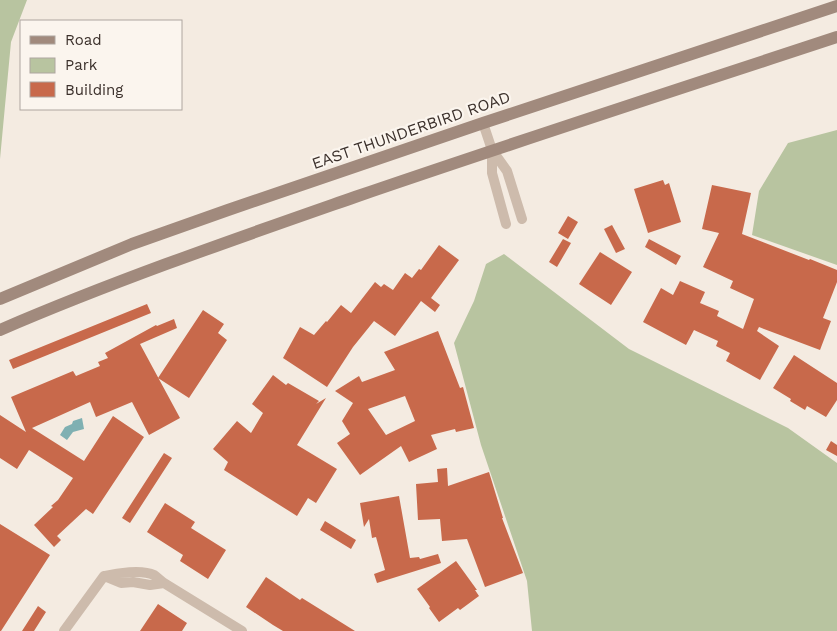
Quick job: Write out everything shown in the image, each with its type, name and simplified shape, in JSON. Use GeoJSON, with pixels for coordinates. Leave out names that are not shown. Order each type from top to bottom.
{"type":"FeatureCollection","features":[{"type":"Feature","properties":{"kind":"main road","name":"EAST THUNDERBIRD ROAD"},"geometry":{"type":"LineString","coordinates":[[0,299],[132,244],[228,210],[837,6]]}},
{"type":"Feature","properties":{"kind":"main road"},"geometry":{"type":"LineString","coordinates":[[0,330],[52,308],[229,241],[492,150],[837,37]]}},
{"type":"Feature","properties":{"kind":"street"},"geometry":{"type":"LineString","coordinates":[[483,123],[492,150],[507,171],[522,219]]}},
{"type":"Feature","properties":{"kind":"street"},"geometry":{"type":"LineString","coordinates":[[492,150],[492,173],[506,224]]}},
{"type":"Feature","properties":{"kind":"street"},"geometry":{"type":"LineString","coordinates":[[64,631],[104,576],[121,583],[133,582],[150,585],[164,583],[242,631]]}},
{"type":"Feature","properties":{"kind":"green space"},"geometry":{"type":"Polygon","coordinates":[[[0,0],[27,0],[11,42],[0,159],[0,0]]]}},
{"type":"Feature","properties":{"kind":"green space"},"geometry":{"type":"Polygon","coordinates":[[[837,130],[837,265],[752,235],[759,191],[788,143],[837,130]]]}},
{"type":"Feature","properties":{"kind":"green space"},"geometry":{"type":"Polygon","coordinates":[[[504,254],[629,349],[788,428],[837,463],[837,631],[532,631],[527,581],[481,445],[454,343],[474,301],[486,264],[504,254]]]}},
{"type":"Feature","properties":{"kind":"water"},"geometry":{"type":"Polygon","coordinates":[[[82,418],[84,429],[73,432],[67,440],[60,435],[65,427],[72,424],[73,421],[82,418]]]}},
{"type":"Feature","properties":{"kind":"building"},"geometry":{"type":"Polygon","coordinates":[[[663,180],[665,185],[669,183],[681,222],[648,233],[634,189],[663,180]]]}},
{"type":"Feature","properties":{"kind":"building"},"geometry":{"type":"Polygon","coordinates":[[[712,185],[751,193],[742,234],[837,270],[837,282],[823,318],[831,321],[820,350],[759,327],[757,331],[779,346],[760,380],[726,361],[730,353],[716,346],[718,341],[694,330],[686,345],[643,322],[661,288],[673,295],[680,281],[705,292],[700,303],[719,311],[717,316],[743,329],[754,299],[730,288],[733,281],[703,267],[719,233],[702,229],[712,185]]]}},
{"type":"Feature","properties":{"kind":"building"},"geometry":{"type":"Polygon","coordinates":[[[568,216],[578,222],[568,239],[558,233],[568,216]]]}},
{"type":"Feature","properties":{"kind":"building"},"geometry":{"type":"Polygon","coordinates":[[[612,225],[625,249],[616,253],[604,229],[612,225]]]}},
{"type":"Feature","properties":{"kind":"building"},"geometry":{"type":"Polygon","coordinates":[[[563,239],[571,243],[557,267],[549,262],[563,239]]]}},
{"type":"Feature","properties":{"kind":"building"},"geometry":{"type":"Polygon","coordinates":[[[649,239],[681,256],[676,265],[645,247],[649,239]]]}},
{"type":"Feature","properties":{"kind":"building"},"geometry":{"type":"Polygon","coordinates":[[[439,245],[459,260],[431,298],[440,305],[435,312],[421,301],[395,336],[374,321],[353,347],[327,387],[283,358],[300,327],[314,335],[341,305],[351,313],[375,282],[381,287],[384,284],[393,290],[405,273],[412,278],[419,269],[421,270],[439,245]]]}},
{"type":"Feature","properties":{"kind":"building"},"geometry":{"type":"Polygon","coordinates":[[[600,252],[632,272],[611,305],[579,284],[600,252]]]}},
{"type":"Feature","properties":{"kind":"building"},"geometry":{"type":"Polygon","coordinates":[[[147,304],[151,313],[13,369],[9,360],[147,304]]]}},
{"type":"Feature","properties":{"kind":"building"},"geometry":{"type":"Polygon","coordinates":[[[203,310],[224,324],[218,333],[227,340],[189,398],[158,378],[203,310]]]}},
{"type":"Feature","properties":{"kind":"building"},"geometry":{"type":"Polygon","coordinates":[[[174,319],[177,328],[140,344],[180,418],[149,435],[132,402],[96,417],[90,402],[32,428],[84,461],[113,416],[144,437],[93,514],[86,509],[57,536],[61,540],[54,547],[34,525],[53,507],[51,506],[58,500],[73,478],[29,450],[17,469],[0,458],[0,415],[26,432],[11,397],[73,371],[76,376],[100,366],[98,362],[108,358],[105,353],[156,325],[174,319]]]}},
{"type":"Feature","properties":{"kind":"building"},"geometry":{"type":"Polygon","coordinates":[[[438,331],[460,388],[463,387],[474,428],[456,432],[455,429],[431,435],[437,449],[409,462],[401,446],[360,475],[337,443],[350,434],[342,421],[353,403],[335,391],[359,376],[362,382],[395,370],[384,352],[438,331]],[[405,396],[368,409],[386,435],[415,421],[405,396]]]}},
{"type":"Feature","properties":{"kind":"building"},"geometry":{"type":"Polygon","coordinates":[[[794,355],[837,383],[837,400],[826,417],[807,406],[805,410],[773,388],[794,355]]]}},
{"type":"Feature","properties":{"kind":"building"},"geometry":{"type":"Polygon","coordinates":[[[273,375],[286,385],[288,383],[319,401],[316,404],[326,398],[297,445],[337,469],[316,503],[308,498],[297,516],[224,470],[228,462],[213,449],[237,421],[251,433],[263,413],[252,404],[273,375]]]}},
{"type":"Feature","properties":{"kind":"building"},"geometry":{"type":"Polygon","coordinates":[[[831,441],[837,445],[837,456],[826,450],[831,441]]]}},
{"type":"Feature","properties":{"kind":"building"},"geometry":{"type":"Polygon","coordinates":[[[164,453],[172,458],[130,523],[122,518],[164,453]]]}},
{"type":"Feature","properties":{"kind":"building"},"geometry":{"type":"Polygon","coordinates":[[[447,468],[448,486],[489,472],[502,518],[523,573],[485,587],[467,539],[442,541],[440,519],[418,520],[416,484],[438,482],[437,469],[447,468]]]}},
{"type":"Feature","properties":{"kind":"building"},"geometry":{"type":"Polygon","coordinates":[[[399,496],[410,558],[419,557],[420,559],[438,554],[441,563],[377,583],[374,574],[385,570],[376,537],[372,538],[369,519],[364,527],[360,503],[399,496]]]}},
{"type":"Feature","properties":{"kind":"building"},"geometry":{"type":"Polygon","coordinates":[[[165,503],[195,522],[191,528],[226,550],[208,579],[180,561],[183,555],[147,532],[165,503]]]}},
{"type":"Feature","properties":{"kind":"building"},"geometry":{"type":"Polygon","coordinates":[[[325,521],[356,540],[351,549],[320,530],[325,521]]]}},
{"type":"Feature","properties":{"kind":"building"},"geometry":{"type":"Polygon","coordinates":[[[0,524],[50,555],[1,631],[0,631],[0,524]]]}},
{"type":"Feature","properties":{"kind":"building"},"geometry":{"type":"Polygon","coordinates":[[[456,561],[477,590],[475,590],[479,596],[439,622],[417,589],[456,561]]]}},
{"type":"Feature","properties":{"kind":"building"},"geometry":{"type":"Polygon","coordinates":[[[266,577],[300,600],[302,598],[355,631],[283,631],[273,625],[246,607],[266,577]]]}},
{"type":"Feature","properties":{"kind":"building"},"geometry":{"type":"Polygon","coordinates":[[[158,604],[187,623],[182,631],[140,631],[158,604]]]}},
{"type":"Feature","properties":{"kind":"building"},"geometry":{"type":"Polygon","coordinates":[[[38,606],[46,612],[34,631],[22,631],[38,606]]]}}]}
